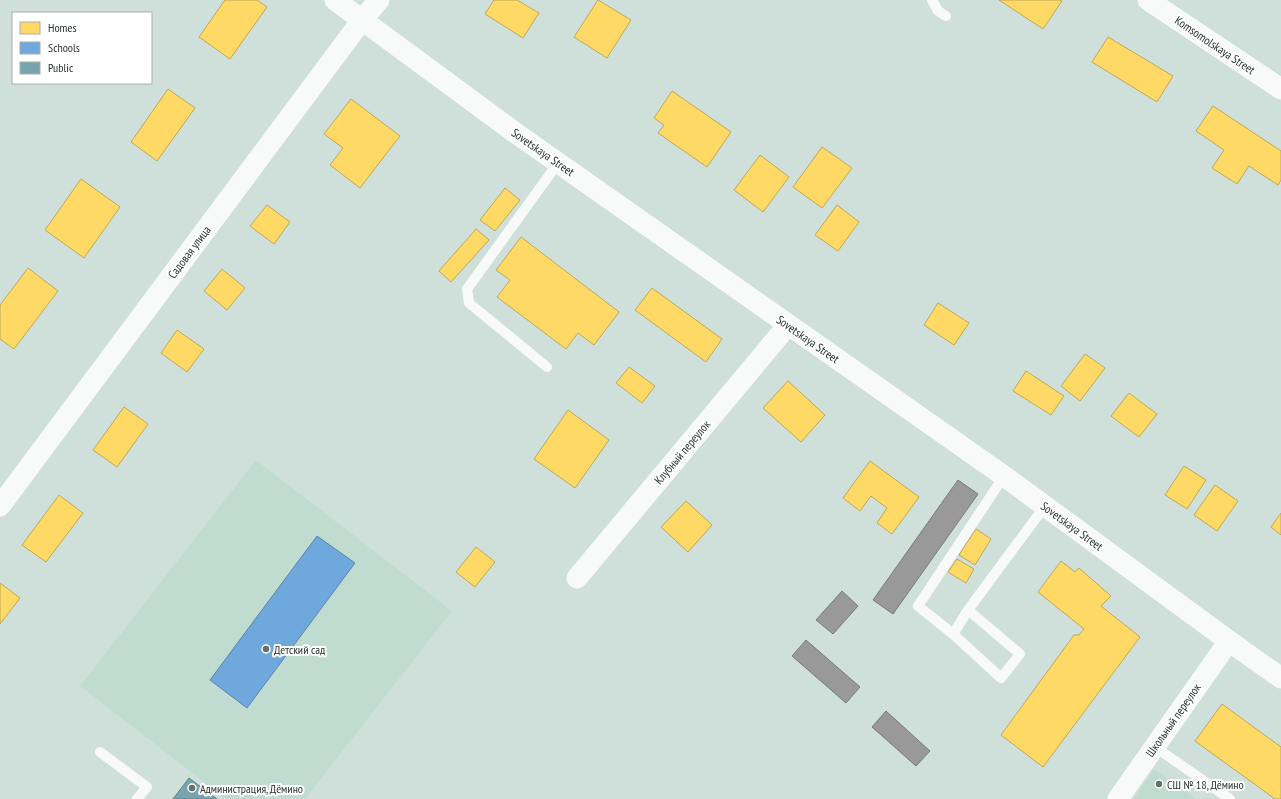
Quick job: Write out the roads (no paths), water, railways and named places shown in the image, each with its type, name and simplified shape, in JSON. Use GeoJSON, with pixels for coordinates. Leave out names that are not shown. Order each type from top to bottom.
{"type":"FeatureCollection","features":[{"type":"Feature","properties":{"kind":"street","name":"Sovetskaya Street"},"geometry":{"type":"LineString","coordinates":[[335,0],[558,163],[1004,476],[1281,678]]}},
{"type":"Feature","properties":{"kind":"street","name":"Садовая улица"},"geometry":{"type":"LineString","coordinates":[[0,506],[362,20],[379,0]]}},
{"type":"Feature","properties":{"kind":"street","name":"Komsomolskaya Street"},"geometry":{"type":"LineString","coordinates":[[1148,0],[1281,89]]}},
{"type":"Feature","properties":{"kind":"street","name":"Клубный переулок"},"geometry":{"type":"LineString","coordinates":[[577,578],[788,325]]}},
{"type":"Feature","properties":{"kind":"street","name":"Школьный переулок"},"geometry":{"type":"LineString","coordinates":[[1118,799],[1229,641]]}},
{"type":"Feature","properties":{"kind":"lane"},"geometry":{"type":"LineString","coordinates":[[932,0],[938,11],[946,16]]}},
{"type":"Feature","properties":{"kind":"lane"},"geometry":{"type":"LineString","coordinates":[[547,367],[469,303],[467,288],[558,163]]}},
{"type":"Feature","properties":{"kind":"lane"},"geometry":{"type":"LineString","coordinates":[[968,610],[1020,654],[1001,678],[953,634],[918,606],[1004,476]]}},
{"type":"Feature","properties":{"kind":"lane"},"geometry":{"type":"LineString","coordinates":[[953,634],[968,610],[1045,506]]}},
{"type":"Feature","properties":{"kind":"lane"},"geometry":{"type":"LineString","coordinates":[[1155,747],[1230,799]]}},
{"type":"Feature","properties":{"kind":"lane"},"geometry":{"type":"LineString","coordinates":[[100,752],[147,787],[137,799]]}},
{"type":"Feature","properties":{"kind":"place","name":"Детский сад"},"geometry":{"type":"Point","coordinates":[266,649]}},
{"type":"Feature","properties":{"kind":"place","name":"СШ № 18, Дёмино"},"geometry":{"type":"Point","coordinates":[1159,784]}},
{"type":"Feature","properties":{"kind":"place","name":"Администрация, Дёмино"},"geometry":{"type":"Point","coordinates":[192,788]}}]}
